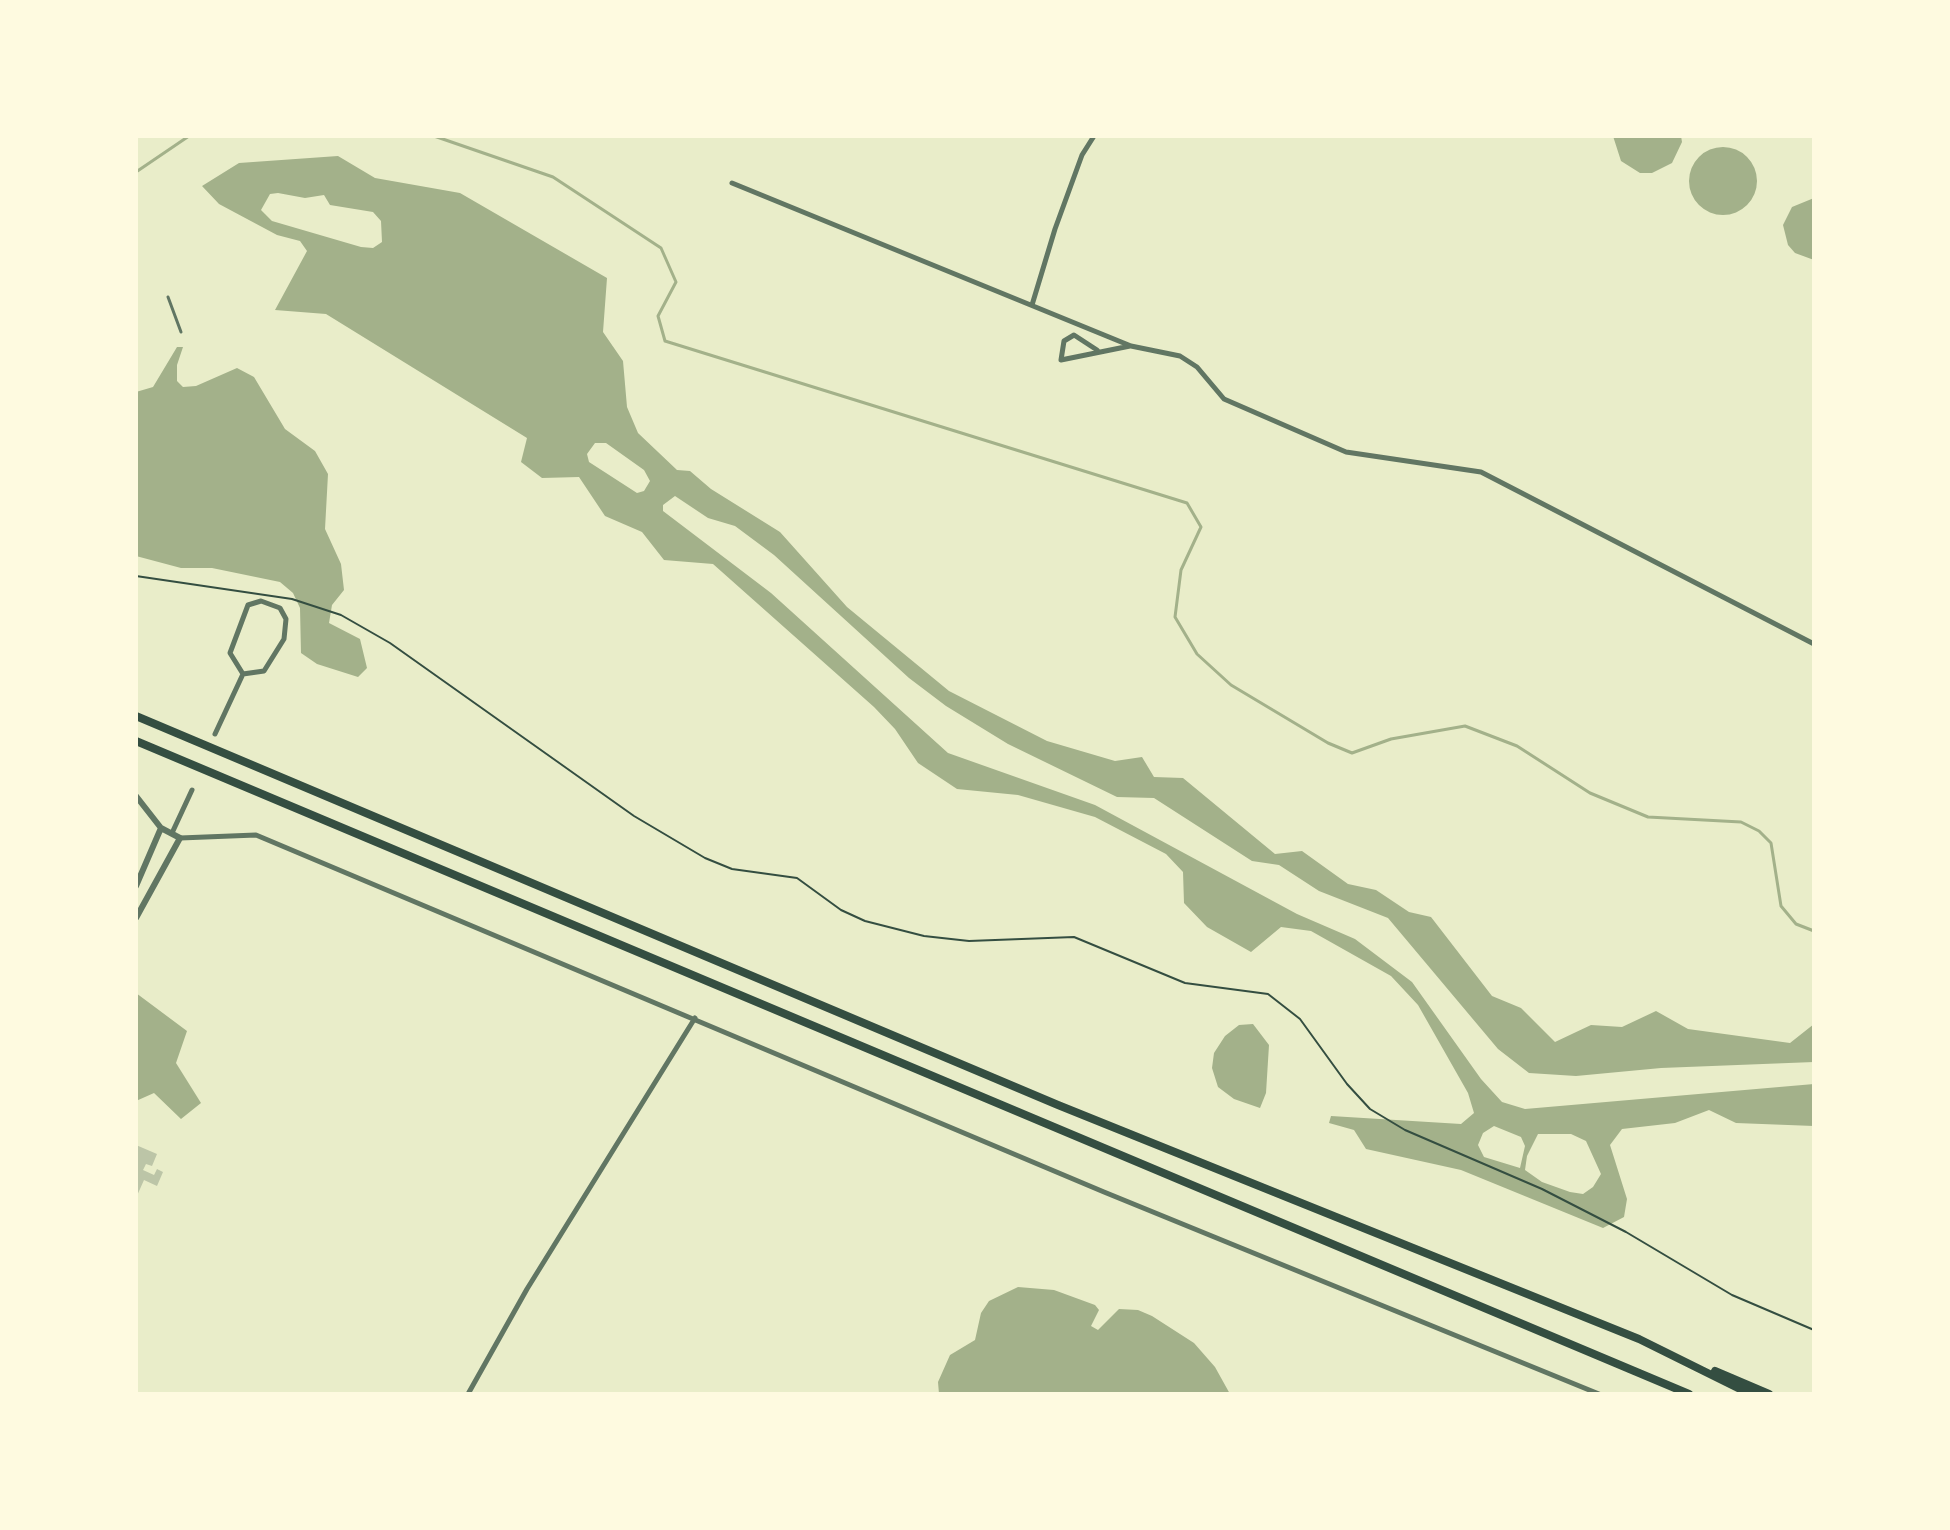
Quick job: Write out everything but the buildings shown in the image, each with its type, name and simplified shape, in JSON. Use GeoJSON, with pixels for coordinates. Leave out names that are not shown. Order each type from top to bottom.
{"type":"FeatureCollection","features":[{"type":"Feature","properties":{"kind":"highway"},"geometry":{"type":"LineString","coordinates":[[136,716],[1072,1111],[1769,1394]]}},
{"type":"Feature","properties":{"kind":"highway"},"geometry":{"type":"LineString","coordinates":[[136,741],[1688,1394]]}},
{"type":"Feature","properties":{"kind":"highway"},"geometry":{"type":"LineString","coordinates":[[1639,1339],[1750,1394]]}},
{"type":"Feature","properties":{"kind":"street"},"geometry":{"type":"LineString","coordinates":[[1032,305],[1082,155],[1094,136]]}},
{"type":"Feature","properties":{"kind":"street"},"geometry":{"type":"LineString","coordinates":[[732,183],[1131,346],[1180,356],[1197,367],[1224,399],[1346,452],[1481,472],[1814,644]]}},
{"type":"Feature","properties":{"kind":"street"},"geometry":{"type":"LineString","coordinates":[[168,297],[181,332]]}},
{"type":"Feature","properties":{"kind":"street"},"geometry":{"type":"LineString","coordinates":[[1097,350],[1074,335],[1064,341],[1061,360],[1075,360],[1097,350],[1131,346]]}},
{"type":"Feature","properties":{"kind":"street"},"geometry":{"type":"LineString","coordinates":[[261,601],[280,608],[286,619],[284,639],[264,671],[243,674],[230,653],[248,605],[261,601]]}},
{"type":"Feature","properties":{"kind":"street"},"geometry":{"type":"LineString","coordinates":[[215,734],[243,674]]}},
{"type":"Feature","properties":{"kind":"street"},"geometry":{"type":"LineString","coordinates":[[172,833],[192,790]]}},
{"type":"Feature","properties":{"kind":"street"},"geometry":{"type":"LineString","coordinates":[[136,796],[161,828],[180,838],[256,835],[1104,1192],[1599,1394]]}},
{"type":"Feature","properties":{"kind":"street"},"geometry":{"type":"LineString","coordinates":[[136,886],[161,828]]}},
{"type":"Feature","properties":{"kind":"street"},"geometry":{"type":"LineString","coordinates":[[136,918],[180,838]]}},
{"type":"Feature","properties":{"kind":"street"},"geometry":{"type":"LineString","coordinates":[[468,1394],[527,1289],[695,1018]]}},
{"type":"Feature","properties":{"kind":"path"},"geometry":{"type":"LineString","coordinates":[[136,576],[258,592],[327,610],[390,643],[634,816],[705,858],[732,869],[797,878],[841,910],[900,930],[969,941],[1074,937],[1185,983],[1268,994],[1300,1019],[1347,1084],[1370,1109],[1405,1130],[1542,1189],[1626,1232],[1732,1295],[1814,1330]]}},
{"type":"Feature","properties":{"kind":"shaded area"},"geometry":{"type":"Polygon","coordinates":[[[1613,136],[1681,136],[1682,142],[1672,163],[1652,173],[1640,173],[1621,161],[1613,136]]]}},
{"type":"Feature","properties":{"kind":"shaded area"},"geometry":{"type":"Polygon","coordinates":[[[1716,147],[1730,147],[1742,152],[1752,162],[1757,181],[1752,200],[1742,210],[1730,215],[1716,215],[1704,210],[1694,200],[1689,188],[1689,174],[1694,162],[1704,152],[1716,147]]]}},
{"type":"Feature","properties":{"kind":"shaded area"},"geometry":{"type":"Polygon","coordinates":[[[338,156],[375,178],[460,193],[607,278],[603,332],[623,361],[627,407],[638,433],[677,470],[690,471],[711,489],[780,532],[847,607],[949,691],[1047,741],[1115,761],[1142,757],[1154,777],[1183,778],[1275,854],[1302,851],[1348,884],[1376,890],[1409,912],[1431,917],[1492,996],[1521,1008],[1555,1042],[1591,1025],[1622,1027],[1656,1011],[1688,1029],[1790,1043],[1814,1024],[1814,1062],[1661,1068],[1576,1076],[1529,1073],[1498,1049],[1388,918],[1319,891],[1279,865],[1252,861],[1154,798],[1117,797],[1008,744],[946,706],[909,678],[774,555],[735,526],[708,518],[675,496],[663,505],[663,511],[771,593],[948,753],[1095,805],[1297,914],[1355,939],[1412,982],[1481,1079],[1502,1102],[1525,1109],[1814,1084],[1814,1126],[1736,1123],[1709,1110],[1675,1123],[1622,1129],[1610,1145],[1627,1199],[1624,1217],[1603,1228],[1461,1170],[1366,1149],[1354,1130],[1329,1123],[1331,1116],[1461,1124],[1474,1113],[1468,1093],[1418,1005],[1391,976],[1311,931],[1281,927],[1251,952],[1207,927],[1184,903],[1183,872],[1166,854],[1095,817],[1018,795],[957,789],[918,763],[895,729],[874,707],[713,564],[664,560],[642,532],[605,516],[579,477],[542,478],[521,462],[527,438],[326,314],[275,310],[307,251],[300,241],[277,235],[219,204],[202,186],[239,163],[338,156]],[[270,194],[261,210],[272,221],[361,247],[373,248],[382,242],[381,221],[373,212],[330,205],[324,195],[305,198],[270,194]],[[595,443],[587,454],[589,462],[637,493],[644,491],[650,481],[644,470],[606,443],[595,443]],[[1494,1126],[1483,1133],[1478,1145],[1484,1157],[1520,1168],[1525,1146],[1521,1137],[1494,1126]],[[1538,1134],[1527,1156],[1525,1170],[1542,1182],[1570,1192],[1583,1194],[1593,1187],[1601,1174],[1586,1141],[1571,1134],[1538,1134]]]}},
{"type":"Feature","properties":{"kind":"shaded area"},"geometry":{"type":"Polygon","coordinates":[[[1814,198],[1814,260],[1795,253],[1788,245],[1783,225],[1792,207],[1814,198]]]}},
{"type":"Feature","properties":{"kind":"shaded area"},"geometry":{"type":"Polygon","coordinates":[[[177,347],[183,347],[177,365],[177,381],[183,387],[196,386],[237,368],[254,377],[285,429],[315,451],[328,474],[325,529],[341,564],[344,590],[332,605],[329,623],[360,639],[367,668],[358,677],[317,664],[301,653],[300,608],[293,593],[280,582],[212,568],[181,568],[136,556],[136,392],[153,387],[177,347]]]}},
{"type":"Feature","properties":{"kind":"shaded area"},"geometry":{"type":"Polygon","coordinates":[[[136,993],[187,1031],[176,1063],[201,1103],[181,1119],[154,1093],[136,1101],[136,993]]]}},
{"type":"Feature","properties":{"kind":"shaded area"},"geometry":{"type":"Polygon","coordinates":[[[1253,1024],[1269,1045],[1266,1093],[1260,1108],[1234,1099],[1218,1087],[1212,1068],[1214,1053],[1225,1036],[1239,1025],[1253,1024]]]}},
{"type":"Feature","properties":{"kind":"shaded area"},"geometry":{"type":"Polygon","coordinates":[[[1018,1287],[1054,1290],[1095,1305],[1099,1310],[1091,1326],[1098,1330],[1119,1309],[1138,1310],[1152,1316],[1194,1343],[1215,1367],[1230,1394],[939,1394],[938,1382],[950,1355],[975,1340],[981,1313],[989,1301],[1018,1287]]]}},
{"type":"Feature","properties":{"kind":"waterway"},"geometry":{"type":"LineString","coordinates":[[136,172],[189,136]]}},
{"type":"Feature","properties":{"kind":"waterway"},"geometry":{"type":"LineString","coordinates":[[434,136],[553,177],[661,248],[676,282],[658,316],[665,341],[1187,503],[1201,527],[1181,570],[1175,617],[1197,654],[1231,685],[1328,743],[1352,753],[1391,739],[1465,726],[1517,746],[1590,793],[1648,817],[1741,822],[1759,831],[1771,843],[1781,906],[1796,924],[1814,931]]}}]}
